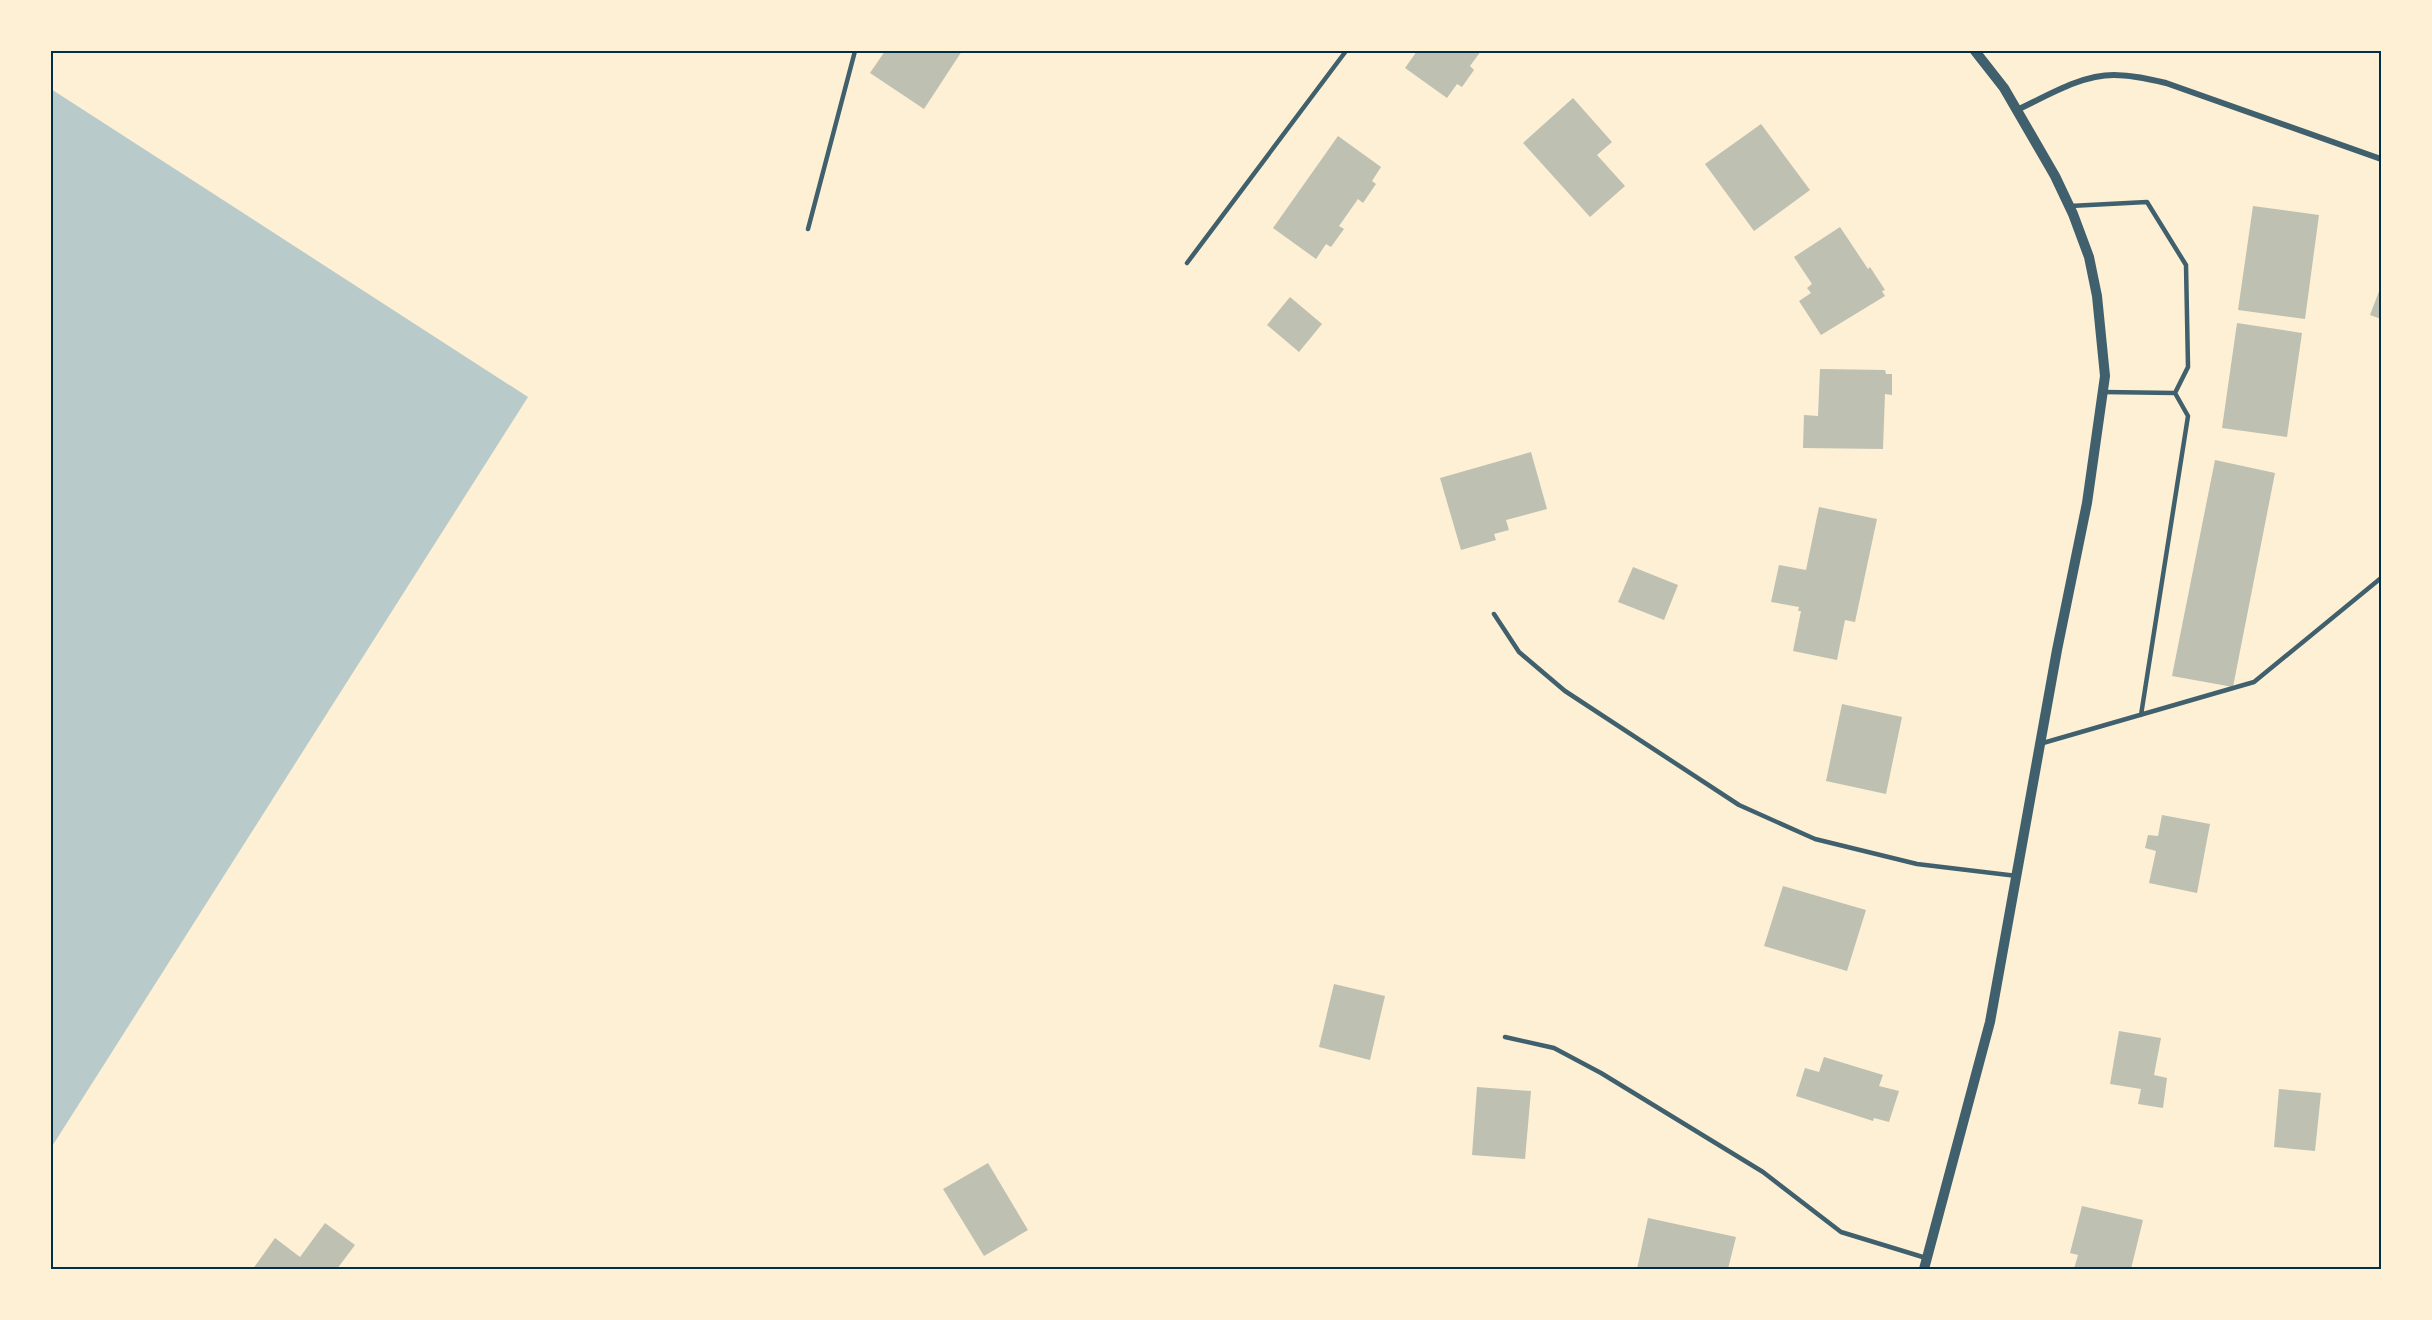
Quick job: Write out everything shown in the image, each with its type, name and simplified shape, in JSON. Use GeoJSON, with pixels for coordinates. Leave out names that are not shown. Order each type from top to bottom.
{"type":"FeatureCollection","features":[{"type":"Feature","properties":{"kind":"street"},"geometry":{"type":"LineString","coordinates":[[1926,1264],[1990,1022],[2040,744],[2087,503],[2105,375],[2097,296],[2089,257],[2069,206],[2055,176],[2004,87],[1975,51]]}},
{"type":"Feature","properties":{"kind":"street"},"geometry":{"type":"LineString","coordinates":[[2016,110],[2072,84],[2092,78],[2113,75],[2138,76],[2166,83],[2381,159]]}},
{"type":"Feature","properties":{"kind":"lane"},"geometry":{"type":"LineString","coordinates":[[808,229],[855,51]]}},
{"type":"Feature","properties":{"kind":"lane"},"geometry":{"type":"LineString","coordinates":[[1187,263],[1346,51]]}},
{"type":"Feature","properties":{"kind":"lane"},"geometry":{"type":"LineString","coordinates":[[2069,206],[2147,202],[2186,265],[2188,367],[2175,393]]}},
{"type":"Feature","properties":{"kind":"lane"},"geometry":{"type":"LineString","coordinates":[[2103,392],[2175,393]]}},
{"type":"Feature","properties":{"kind":"lane"},"geometry":{"type":"LineString","coordinates":[[2141,715],[2188,416],[2175,393]]}},
{"type":"Feature","properties":{"kind":"lane"},"geometry":{"type":"LineString","coordinates":[[2040,744],[2254,682],[2381,578]]}},
{"type":"Feature","properties":{"kind":"lane"},"geometry":{"type":"LineString","coordinates":[[1494,614],[1519,652],[1564,691],[1739,805],[1815,839],[1917,864],[2017,876]]}},
{"type":"Feature","properties":{"kind":"lane"},"geometry":{"type":"LineString","coordinates":[[1505,1037],[1554,1048],[1601,1073],[1763,1172],[1840,1232],[1926,1264]]}},
{"type":"Feature","properties":{"kind":"shaded area"},"geometry":{"type":"Polygon","coordinates":[[[51,89],[528,397],[51,1148],[51,89]]]}},
{"type":"Feature","properties":{"kind":"building"},"geometry":{"type":"Polygon","coordinates":[[[885,51],[962,51],[924,109],[870,73],[885,51]]]}},
{"type":"Feature","properties":{"kind":"building"},"geometry":{"type":"Polygon","coordinates":[[[1417,51],[1481,51],[1470,66],[1474,70],[1462,87],[1457,84],[1447,98],[1405,68],[1417,51]]]}},
{"type":"Feature","properties":{"kind":"building"},"geometry":{"type":"Polygon","coordinates":[[[1573,98],[1612,142],[1597,155],[1625,186],[1590,217],[1523,143],[1573,98]]]}},
{"type":"Feature","properties":{"kind":"building"},"geometry":{"type":"Polygon","coordinates":[[[1761,124],[1810,190],[1754,231],[1705,164],[1761,124]]]}},
{"type":"Feature","properties":{"kind":"building"},"geometry":{"type":"Polygon","coordinates":[[[1338,136],[1381,167],[1372,181],[1376,184],[1363,203],[1358,199],[1339,226],[1344,229],[1331,247],[1326,244],[1316,259],[1273,228],[1338,136]]]}},
{"type":"Feature","properties":{"kind":"building"},"geometry":{"type":"Polygon","coordinates":[[[2253,206],[2319,215],[2305,319],[2238,310],[2253,206]]]}},
{"type":"Feature","properties":{"kind":"building"},"geometry":{"type":"Polygon","coordinates":[[[1840,227],[1885,290],[1882,291],[1885,296],[1821,335],[1799,301],[1811,293],[1807,288],[1812,284],[1794,257],[1840,227]]]}},
{"type":"Feature","properties":{"kind":"building"},"geometry":{"type":"Polygon","coordinates":[[[2381,286],[2381,319],[2370,315],[2381,286]]]}},
{"type":"Feature","properties":{"kind":"building"},"geometry":{"type":"Polygon","coordinates":[[[1290,297],[1322,324],[1299,352],[1267,325],[1290,297]]]}},
{"type":"Feature","properties":{"kind":"building"},"geometry":{"type":"Polygon","coordinates":[[[2237,323],[2302,333],[2287,437],[2222,428],[2237,323]]]}},
{"type":"Feature","properties":{"kind":"building"},"geometry":{"type":"Polygon","coordinates":[[[1820,369],[1885,370],[1886,374],[1892,374],[1892,395],[1885,394],[1883,449],[1803,448],[1804,415],[1818,416],[1820,369]]]}},
{"type":"Feature","properties":{"kind":"building"},"geometry":{"type":"Polygon","coordinates":[[[1531,452],[1547,509],[1506,520],[1509,530],[1494,534],[1496,540],[1461,550],[1440,478],[1531,452]]]}},
{"type":"Feature","properties":{"kind":"building"},"geometry":{"type":"Polygon","coordinates":[[[2215,460],[2275,473],[2233,687],[2172,676],[2215,460]]]}},
{"type":"Feature","properties":{"kind":"building"},"geometry":{"type":"Polygon","coordinates":[[[1819,507],[1877,519],[1855,622],[1845,620],[1837,660],[1793,651],[1801,611],[1798,611],[1799,607],[1771,602],[1779,565],[1806,570],[1819,507]]]}},
{"type":"Feature","properties":{"kind":"building"},"geometry":{"type":"Polygon","coordinates":[[[1633,567],[1678,585],[1664,620],[1618,602],[1633,567]]]}},
{"type":"Feature","properties":{"kind":"building"},"geometry":{"type":"Polygon","coordinates":[[[1842,704],[1902,717],[1886,794],[1826,781],[1842,704]]]}},
{"type":"Feature","properties":{"kind":"building"},"geometry":{"type":"Polygon","coordinates":[[[2162,815],[2210,824],[2197,893],[2149,883],[2156,851],[2145,848],[2148,835],[2158,836],[2162,815]]]}},
{"type":"Feature","properties":{"kind":"building"},"geometry":{"type":"Polygon","coordinates":[[[1783,886],[1866,910],[1847,971],[1764,946],[1783,886]]]}},
{"type":"Feature","properties":{"kind":"building"},"geometry":{"type":"Polygon","coordinates":[[[1334,984],[1385,996],[1370,1060],[1319,1047],[1334,984]]]}},
{"type":"Feature","properties":{"kind":"building"},"geometry":{"type":"Polygon","coordinates":[[[2119,1031],[2161,1038],[2154,1075],[2167,1078],[2163,1108],[2138,1104],[2141,1089],[2110,1084],[2119,1031]]]}},
{"type":"Feature","properties":{"kind":"building"},"geometry":{"type":"Polygon","coordinates":[[[1824,1057],[1883,1075],[1879,1086],[1899,1091],[1889,1122],[1874,1118],[1873,1121],[1796,1096],[1805,1068],[1819,1072],[1824,1057]]]}},
{"type":"Feature","properties":{"kind":"building"},"geometry":{"type":"Polygon","coordinates":[[[1477,1087],[1531,1091],[1525,1159],[1472,1155],[1477,1087]]]}},
{"type":"Feature","properties":{"kind":"building"},"geometry":{"type":"Polygon","coordinates":[[[2279,1089],[2321,1093],[2315,1151],[2274,1147],[2279,1089]]]}},
{"type":"Feature","properties":{"kind":"building"},"geometry":{"type":"Polygon","coordinates":[[[988,1163],[1028,1230],[984,1256],[943,1189],[988,1163]]]}},
{"type":"Feature","properties":{"kind":"building"},"geometry":{"type":"Polygon","coordinates":[[[2082,1206],[2143,1220],[2131,1269],[2074,1269],[2078,1255],[2070,1253],[2082,1206]]]}},
{"type":"Feature","properties":{"kind":"building"},"geometry":{"type":"Polygon","coordinates":[[[1648,1218],[1736,1237],[1728,1269],[1637,1269],[1648,1218]]]}},
{"type":"Feature","properties":{"kind":"building"},"geometry":{"type":"Polygon","coordinates":[[[325,1223],[355,1245],[337,1269],[253,1269],[275,1238],[300,1257],[325,1223]]]}}]}
